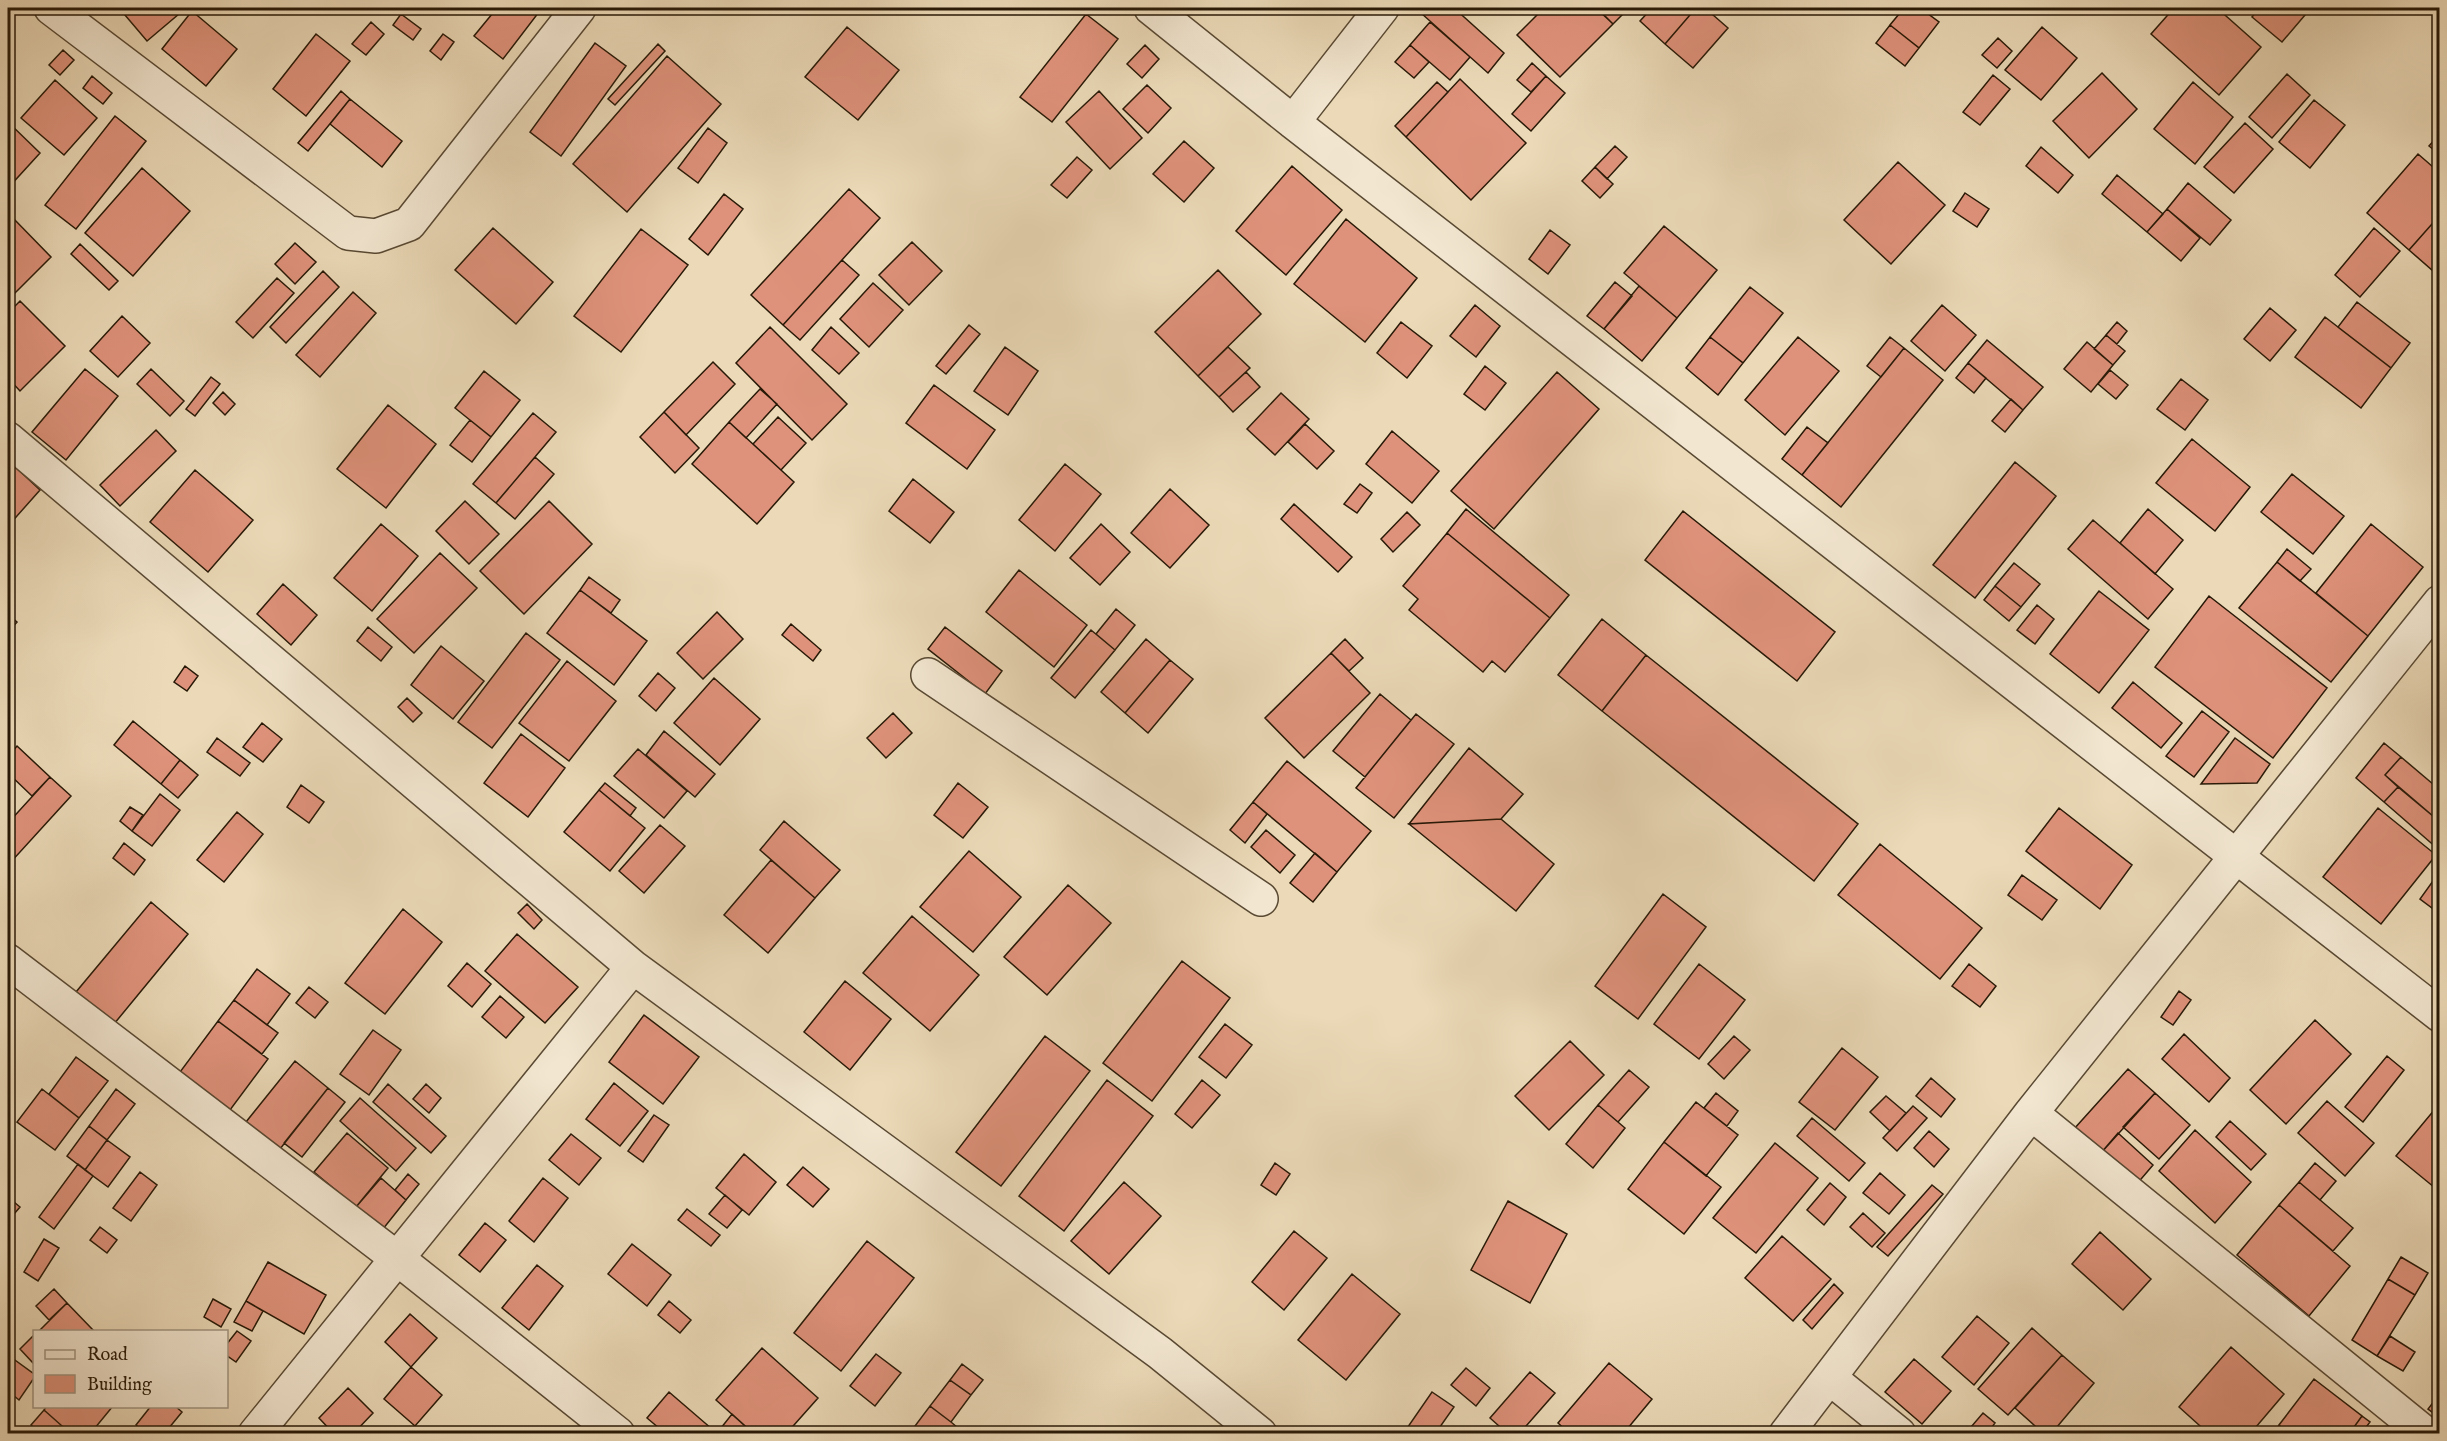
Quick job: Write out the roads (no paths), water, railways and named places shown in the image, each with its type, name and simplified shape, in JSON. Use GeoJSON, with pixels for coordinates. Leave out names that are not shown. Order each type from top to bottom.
{"type":"FeatureCollection","features":[{"type":"Feature","properties":{"kind":"street"},"geometry":{"type":"LineString","coordinates":[[51,8],[348,233],[376,236],[410,224],[579,8]]}},
{"type":"Feature","properties":{"kind":"street"},"geometry":{"type":"LineString","coordinates":[[1151,8],[1293,123],[2439,1016]]}},
{"type":"Feature","properties":{"kind":"street"},"geometry":{"type":"LineString","coordinates":[[1293,123],[1382,8]]}},
{"type":"Feature","properties":{"kind":"street"},"geometry":{"type":"LineString","coordinates":[[8,439],[633,967],[1160,1353],[1260,1434]]}},
{"type":"Feature","properties":{"kind":"street"},"geometry":{"type":"LineString","coordinates":[[1786,1434],[2031,1113],[2439,602]]}},
{"type":"Feature","properties":{"kind":"street"},"geometry":{"type":"LineString","coordinates":[[928,675],[1261,899]]}},
{"type":"Feature","properties":{"kind":"street"},"geometry":{"type":"LineString","coordinates":[[8,961],[398,1259],[618,1434]]}},
{"type":"Feature","properties":{"kind":"street"},"geometry":{"type":"LineString","coordinates":[[255,1434],[633,967]]}},
{"type":"Feature","properties":{"kind":"street"},"geometry":{"type":"LineString","coordinates":[[2031,1113],[2426,1434]]}},
{"type":"Feature","properties":{"kind":"street"},"geometry":{"type":"LineString","coordinates":[[1830,1378],[1899,1434]]}}]}
